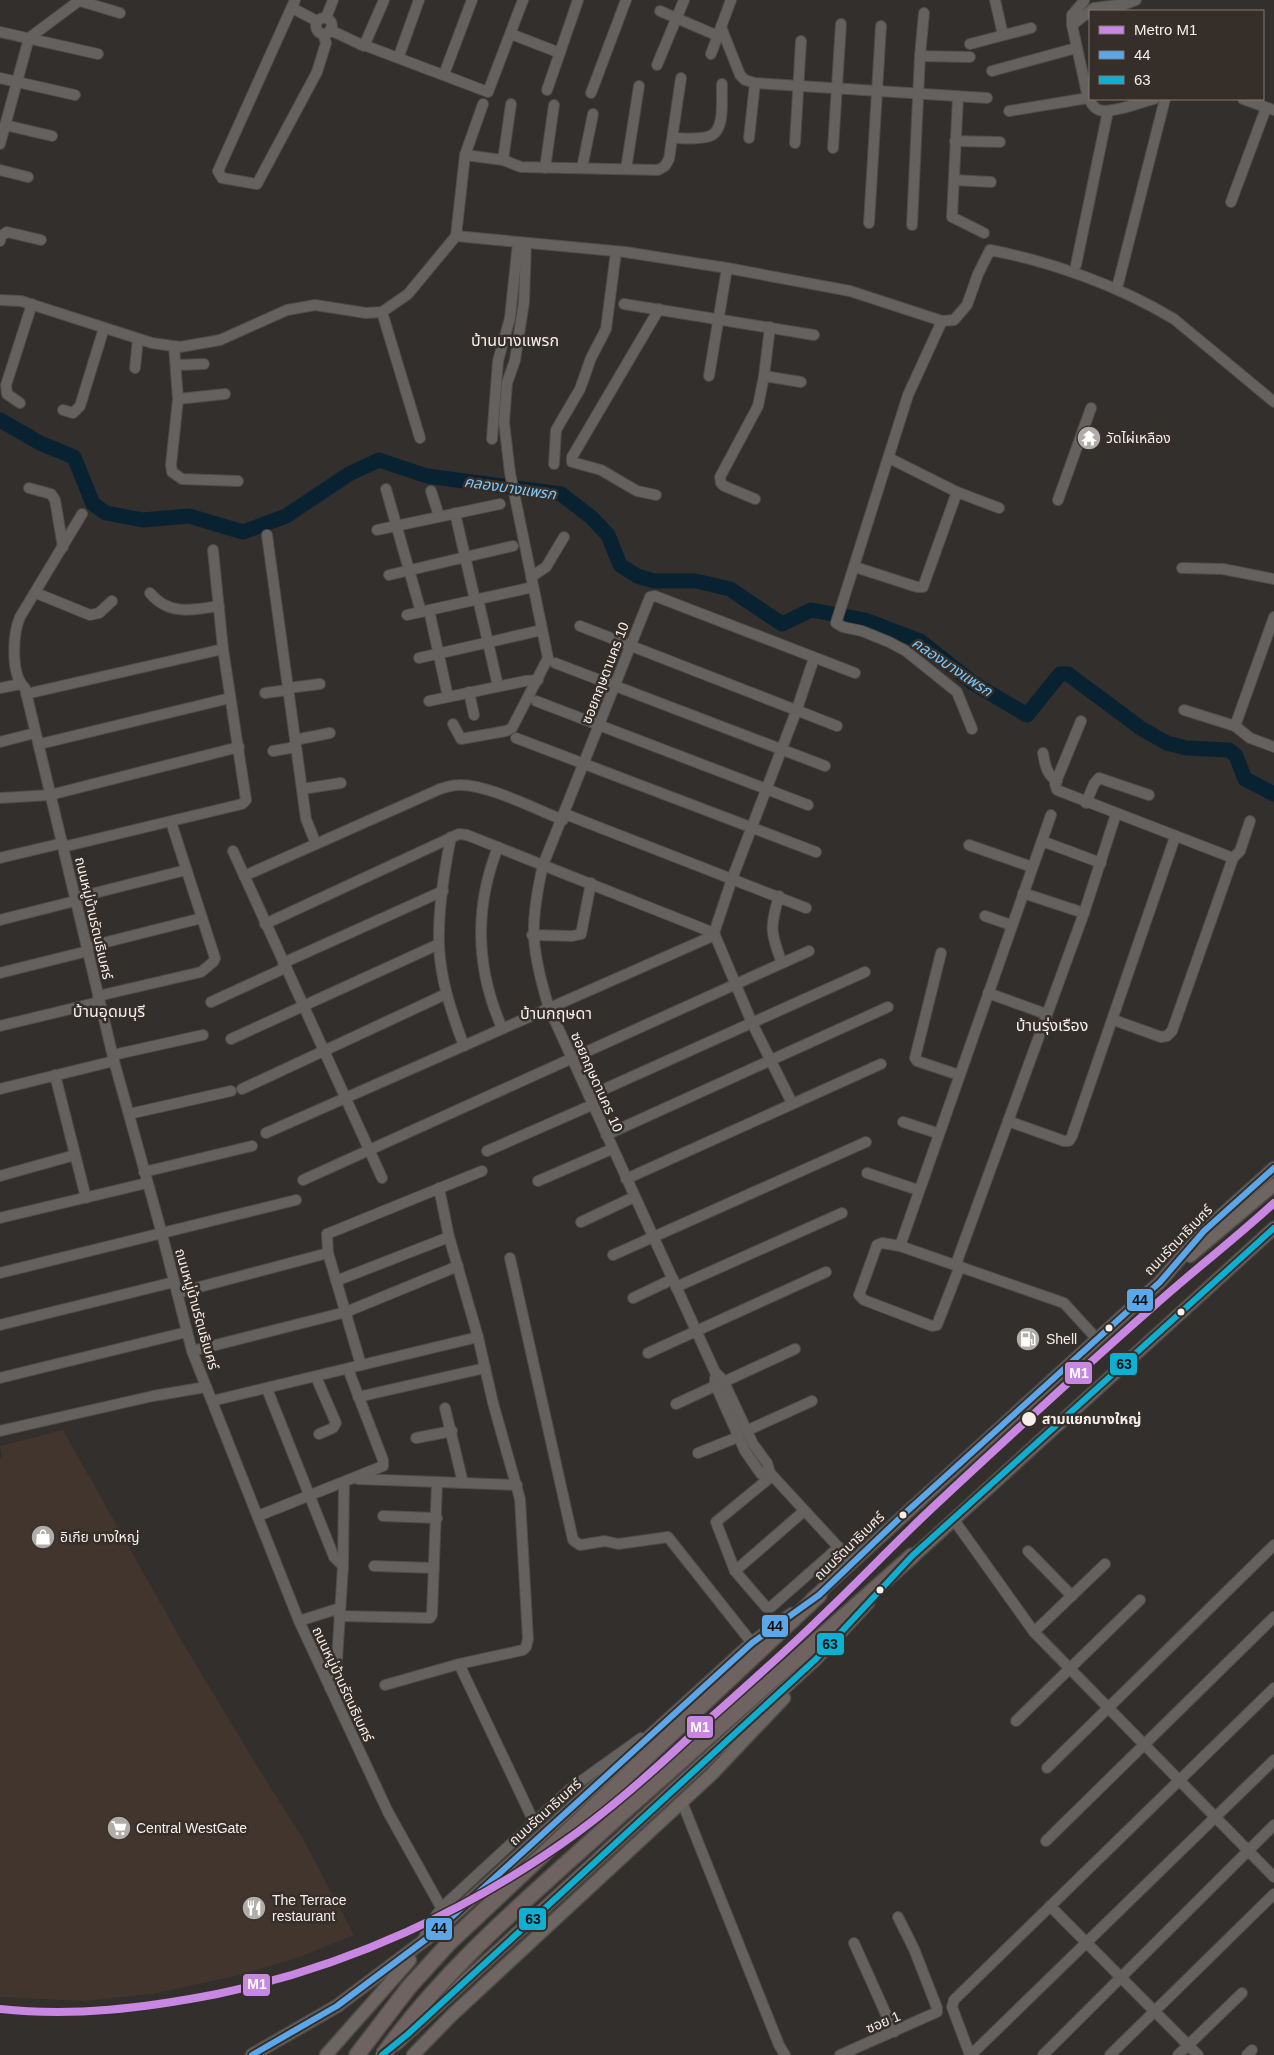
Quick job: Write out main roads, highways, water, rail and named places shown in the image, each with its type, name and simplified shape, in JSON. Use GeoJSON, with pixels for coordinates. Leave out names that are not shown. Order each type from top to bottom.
{"type":"FeatureCollection","features":[{"type":"Feature","properties":{"kind":"highway"},"geometry":{"type":"LineString","coordinates":[[382,2055],[410,2018],[455,1968],[620,1816],[912,1556]]}},
{"type":"Feature","properties":{"kind":"highway"},"geometry":{"type":"LineString","coordinates":[[357,2055],[409,1987],[482,1910],[819,1595]]}},
{"type":"Feature","properties":{"kind":"main road","name":"ถนนรัตนาธิเบศร์"},"geometry":{"type":"LineString","coordinates":[[433,1934],[752,1643],[819,1595],[1096,1338],[1160,1282],[1204,1231],[1274,1168]]}},
{"type":"Feature","properties":{"kind":"main road"},"geometry":{"type":"LineString","coordinates":[[1160,1282],[1270,1188]]}},
{"type":"Feature","properties":{"kind":"main road"},"geometry":{"type":"LineString","coordinates":[[413,2055],[452,2015],[682,1802],[756,1729],[816,1659],[912,1556],[954,1520],[1274,1228]]}},
{"type":"Feature","properties":{"kind":"main road"},"geometry":{"type":"LineString","coordinates":[[382,2055],[408,2034],[816,1659]]}},
{"type":"Feature","properties":{"kind":"main road"},"geometry":{"type":"LineString","coordinates":[[252,2055],[337,2006],[433,1934]]}},
{"type":"Feature","properties":{"kind":"main road"},"geometry":{"type":"LineString","coordinates":[[326,2055],[433,1934]]}},
{"type":"Feature","properties":{"kind":"waterway","name":"คลองบางแพรก"},"geometry":{"type":"LineString","coordinates":[[0,420],[40,443],[74,457],[93,504],[106,513],[143,520],[189,516],[243,532],[286,516],[349,474],[379,460],[427,476],[561,494],[591,517],[608,535],[620,565],[637,576],[654,581],[696,581],[730,589],[782,624],[811,610],[865,620],[920,641],[973,683],[1027,715],[1060,674],[1068,674],[1142,729],[1167,743],[1186,748],[1229,750],[1236,756],[1245,779],[1274,794]]}},
{"type":"Feature","properties":{"kind":"metro line","name":"M1"},"geometry":{"type":"LineString","coordinates":[[0,2009],[55,2012],[109,2010],[190,1999],[265,1982],[313,1968],[406,1932],[495,1886],[537,1860],[594,1820],[654,1770],[803,1634],[930,1510],[1042,1407],[1170,1292],[1274,1203]]}},
{"type":"Feature","properties":{"kind":"place","name":"วัดไผ่เหลือง"},"geometry":{"type":"Point","coordinates":[1089,438]}},
{"type":"Feature","properties":{"kind":"place","name":"Shell"},"geometry":{"type":"Point","coordinates":[1028,1339]}},
{"type":"Feature","properties":{"kind":"place","name":"สามแยกบางใหญ่"},"geometry":{"type":"Point","coordinates":[1029,1419]}},
{"type":"Feature","properties":{"kind":"place","name":"อิเกีย บางใหญ่"},"geometry":{"type":"Point","coordinates":[43,1537]}},
{"type":"Feature","properties":{"kind":"place","name":"Central WestGate"},"geometry":{"type":"Point","coordinates":[119,1828]}},
{"type":"Feature","properties":{"kind":"place","name":"The Terrace restaurant"},"geometry":{"type":"Point","coordinates":[254,1908]}},
{"type":"Feature","properties":{"kind":"district","name":"บ้านบางแพรก"},"geometry":{"type":"Point","coordinates":[515,340]}},
{"type":"Feature","properties":{"kind":"district","name":"บ้านอุดมบุรี"},"geometry":{"type":"Point","coordinates":[109,1011]}},
{"type":"Feature","properties":{"kind":"district","name":"บ้านกฤษดา"},"geometry":{"type":"Point","coordinates":[556,1013]}},
{"type":"Feature","properties":{"kind":"district","name":"บ้านรุ่งเรือง"},"geometry":{"type":"Point","coordinates":[1052,1025]}}]}
